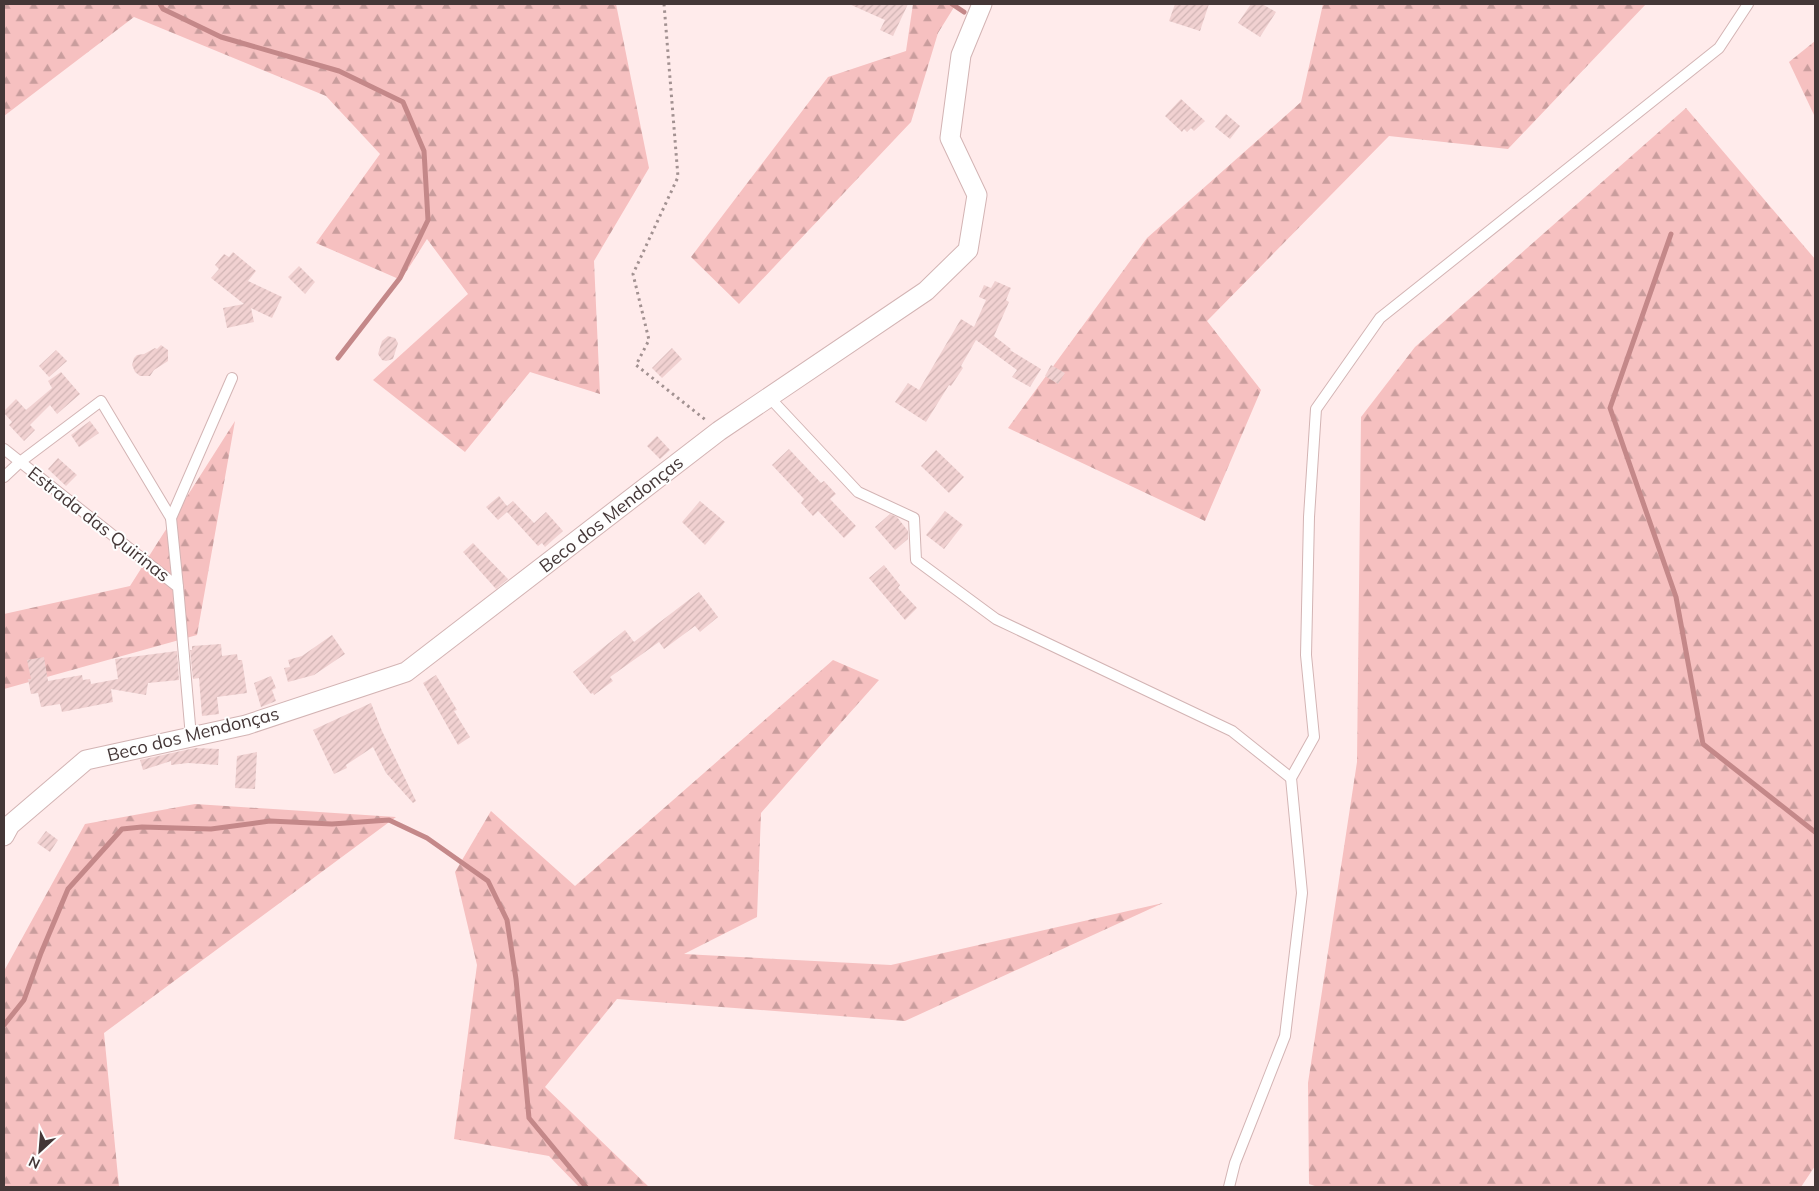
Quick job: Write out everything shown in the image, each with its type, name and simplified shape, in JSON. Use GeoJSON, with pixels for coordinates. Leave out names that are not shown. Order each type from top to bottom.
{"type":"FeatureCollection","features":[{"type":"Feature","properties":{"kind":"street","name":"Beco dos Mendonças"},"geometry":{"type":"LineString","coordinates":[[4,836],[10,825],[86,760],[246,725],[406,672],[719,430],[926,291],[968,250],[977,195],[950,138],[961,55],[982,4]]}},
{"type":"Feature","properties":{"kind":"lane"},"geometry":{"type":"LineString","coordinates":[[1229,1187],[1235,1163],[1285,1036],[1302,893],[1291,778],[1314,737],[1306,655],[1309,517],[1316,409],[1380,318],[1719,48],[1748,4]]}},
{"type":"Feature","properties":{"kind":"lane","name":"Estrada das Quirinas"},"geometry":{"type":"LineString","coordinates":[[171,518],[232,378]]}},
{"type":"Feature","properties":{"kind":"lane"},"geometry":{"type":"LineString","coordinates":[[769,397],[858,492],[914,518],[916,560],[996,619],[1232,731],[1291,778]]}},
{"type":"Feature","properties":{"kind":"lane","name":"Estrada das Quirinas"},"geometry":{"type":"LineString","coordinates":[[4,477],[20,462],[101,401],[171,518],[191,737]]}},
{"type":"Feature","properties":{"kind":"lane","name":"Estrada das Quirinas"},"geometry":{"type":"LineString","coordinates":[[4,449],[178,587]]}},
{"type":"Feature","properties":{"kind":"path"},"geometry":{"type":"LineString","coordinates":[[664,4],[678,178],[633,274],[649,340],[636,365],[719,430]]}},
{"type":"Feature","properties":{"kind":"green space"},"geometry":{"type":"Polygon","coordinates":[[[4,4],[616,4],[649,168],[594,261],[600,394],[530,372],[465,452],[373,380],[468,294],[427,239],[401,280],[316,243],[380,154],[326,96],[134,17],[4,116],[4,4]]]}},
{"type":"Feature","properties":{"kind":"green space"},"geometry":{"type":"Polygon","coordinates":[[[913,4],[956,4],[938,33],[911,122],[739,304],[691,257],[828,77],[906,51],[913,4]]]}},
{"type":"Feature","properties":{"kind":"green space"},"geometry":{"type":"Polygon","coordinates":[[[1323,4],[1646,4],[1508,149],[1389,136],[1207,321],[1261,390],[1205,521],[1008,428],[1147,238],[1301,102],[1323,4]]]}},
{"type":"Feature","properties":{"kind":"green space"},"geometry":{"type":"Polygon","coordinates":[[[1815,41],[1815,117],[1789,62],[1815,41]]]}},
{"type":"Feature","properties":{"kind":"green space"},"geometry":{"type":"Polygon","coordinates":[[[1686,108],[1815,259],[1815,1166],[1801,1187],[1318,1187],[1309,1184],[1308,1083],[1357,762],[1361,417],[1415,347],[1686,108]]]}},
{"type":"Feature","properties":{"kind":"green space"},"geometry":{"type":"Polygon","coordinates":[[[235,421],[197,635],[4,689],[4,614],[130,586],[235,421]]]}},
{"type":"Feature","properties":{"kind":"green space"},"geometry":{"type":"Polygon","coordinates":[[[833,660],[879,680],[761,813],[757,917],[684,954],[891,965],[1163,903],[905,1021],[617,999],[545,1087],[649,1187],[579,1187],[549,1156],[454,1139],[477,965],[455,872],[491,811],[575,886],[833,660]]]}},
{"type":"Feature","properties":{"kind":"green space"},"geometry":{"type":"Polygon","coordinates":[[[195,804],[396,817],[104,1033],[119,1187],[4,1187],[4,971],[85,824],[195,804]]]}},
{"type":"Feature","properties":{"kind":"building"},"geometry":{"type":"Polygon","coordinates":[[[849,4],[908,4],[893,36],[880,30],[885,20],[849,4]]]}},
{"type":"Feature","properties":{"kind":"building"},"geometry":{"type":"Polygon","coordinates":[[[1175,4],[1209,4],[1200,31],[1169,21],[1175,4]]]}},
{"type":"Feature","properties":{"kind":"building"},"geometry":{"type":"Polygon","coordinates":[[[1251,4],[1262,4],[1276,12],[1260,37],[1238,23],[1251,4]]]}},
{"type":"Feature","properties":{"kind":"building"},"geometry":{"type":"Polygon","coordinates":[[[1181,99],[1205,121],[1194,131],[1191,128],[1187,132],[1184,129],[1182,132],[1165,116],[1181,99]]]}},
{"type":"Feature","properties":{"kind":"building"},"geometry":{"type":"Polygon","coordinates":[[[1226,114],[1240,126],[1230,139],[1215,127],[1226,114]]]}},
{"type":"Feature","properties":{"kind":"building"},"geometry":{"type":"Polygon","coordinates":[[[233,252],[256,271],[248,281],[282,297],[272,318],[251,308],[254,322],[227,328],[223,308],[244,304],[211,278],[219,269],[215,265],[224,254],[229,257],[233,252]]]}},
{"type":"Feature","properties":{"kind":"building"},"geometry":{"type":"Polygon","coordinates":[[[299,266],[315,282],[305,294],[288,277],[299,266]]]}},
{"type":"Feature","properties":{"kind":"building"},"geometry":{"type":"Polygon","coordinates":[[[995,281],[1011,288],[1006,300],[1009,302],[994,336],[1010,350],[1041,369],[1030,387],[1012,377],[1017,370],[976,340],[961,366],[963,368],[951,386],[949,385],[926,422],[895,402],[908,383],[919,390],[961,319],[974,327],[986,300],[979,297],[984,285],[991,288],[995,281]]]}},
{"type":"Feature","properties":{"kind":"building"},"geometry":{"type":"Polygon","coordinates":[[[388,336],[395,338],[398,343],[393,359],[386,361],[382,360],[378,354],[382,341],[388,336]]]}},
{"type":"Feature","properties":{"kind":"building"},"geometry":{"type":"Polygon","coordinates":[[[161,345],[168,350],[168,361],[154,370],[150,376],[140,376],[135,372],[132,365],[134,358],[137,355],[144,354],[155,348],[157,349],[161,345]]]}},
{"type":"Feature","properties":{"kind":"building"},"geometry":{"type":"Polygon","coordinates":[[[672,348],[682,359],[662,378],[652,368],[672,348]]]}},
{"type":"Feature","properties":{"kind":"building"},"geometry":{"type":"Polygon","coordinates":[[[56,350],[67,361],[49,377],[39,366],[56,350]]]}},
{"type":"Feature","properties":{"kind":"building"},"geometry":{"type":"Polygon","coordinates":[[[1051,365],[1065,373],[1058,384],[1045,376],[1051,365]]]}},
{"type":"Feature","properties":{"kind":"building"},"geometry":{"type":"Polygon","coordinates":[[[61,372],[80,394],[57,414],[50,405],[30,425],[35,430],[24,441],[9,425],[12,422],[4,411],[16,399],[26,410],[52,388],[48,381],[61,372]]]}},
{"type":"Feature","properties":{"kind":"building"},"geometry":{"type":"Polygon","coordinates":[[[90,421],[99,433],[79,447],[71,435],[90,421]]]}},
{"type":"Feature","properties":{"kind":"building"},"geometry":{"type":"Polygon","coordinates":[[[657,436],[670,450],[660,459],[647,446],[657,436]]]}},
{"type":"Feature","properties":{"kind":"building"},"geometry":{"type":"Polygon","coordinates":[[[789,449],[821,483],[824,481],[836,494],[830,499],[856,526],[844,538],[818,511],[813,516],[801,503],[804,499],[772,465],[789,449]]]}},
{"type":"Feature","properties":{"kind":"building"},"geometry":{"type":"Polygon","coordinates":[[[936,450],[964,477],[949,493],[921,466],[936,450]]]}},
{"type":"Feature","properties":{"kind":"building"},"geometry":{"type":"Polygon","coordinates":[[[58,458],[77,475],[66,486],[48,469],[58,458]]]}},
{"type":"Feature","properties":{"kind":"building"},"geometry":{"type":"Polygon","coordinates":[[[499,496],[507,506],[513,501],[534,523],[546,512],[563,531],[545,547],[542,543],[538,546],[507,512],[498,520],[486,507],[499,496]]]}},
{"type":"Feature","properties":{"kind":"building"},"geometry":{"type":"Polygon","coordinates":[[[700,501],[725,522],[705,545],[682,522],[700,501]]]}},
{"type":"Feature","properties":{"kind":"building"},"geometry":{"type":"Polygon","coordinates":[[[945,511],[963,525],[944,549],[926,535],[945,511]]]}},
{"type":"Feature","properties":{"kind":"building"},"geometry":{"type":"Polygon","coordinates":[[[890,514],[897,517],[908,531],[908,539],[895,550],[875,527],[890,514]]]}},
{"type":"Feature","properties":{"kind":"building"},"geometry":{"type":"Polygon","coordinates":[[[473,543],[508,579],[496,589],[463,552],[473,543]]]}},
{"type":"Feature","properties":{"kind":"building"},"geometry":{"type":"Polygon","coordinates":[[[884,565],[900,585],[898,588],[917,608],[905,620],[869,578],[884,565]]]}},
{"type":"Feature","properties":{"kind":"building"},"geometry":{"type":"Polygon","coordinates":[[[699,592],[718,617],[700,632],[695,626],[664,649],[659,642],[610,677],[613,681],[594,695],[593,693],[591,694],[573,672],[625,630],[634,642],[699,592]]]}},
{"type":"Feature","properties":{"kind":"building"},"geometry":{"type":"Polygon","coordinates":[[[332,635],[345,654],[314,675],[288,682],[284,668],[290,667],[288,660],[302,656],[332,635]]]}},
{"type":"Feature","properties":{"kind":"building"},"geometry":{"type":"Polygon","coordinates":[[[221,644],[222,656],[237,654],[238,660],[242,660],[247,693],[217,697],[219,714],[202,716],[199,678],[193,679],[190,650],[192,650],[192,646],[221,644]]]}},
{"type":"Feature","properties":{"kind":"building"},"geometry":{"type":"Polygon","coordinates":[[[177,651],[179,680],[148,683],[146,695],[111,689],[113,702],[62,712],[60,704],[41,707],[38,693],[31,694],[28,679],[31,679],[27,660],[44,657],[48,681],[82,675],[83,680],[90,679],[91,684],[118,679],[115,659],[177,651]]]}},
{"type":"Feature","properties":{"kind":"building"},"geometry":{"type":"Polygon","coordinates":[[[436,675],[457,710],[454,711],[470,737],[458,745],[423,683],[436,675]]]}},
{"type":"Feature","properties":{"kind":"building"},"geometry":{"type":"Polygon","coordinates":[[[271,676],[276,688],[272,690],[276,701],[261,707],[254,683],[271,676]]]}},
{"type":"Feature","properties":{"kind":"building"},"geometry":{"type":"Polygon","coordinates":[[[371,703],[382,731],[416,801],[413,803],[386,773],[373,747],[346,765],[347,768],[334,774],[313,730],[371,703]]]}},
{"type":"Feature","properties":{"kind":"building"},"geometry":{"type":"Polygon","coordinates":[[[195,748],[219,749],[218,765],[188,763],[171,765],[171,761],[143,770],[140,760],[195,748]]]}},
{"type":"Feature","properties":{"kind":"building"},"geometry":{"type":"Polygon","coordinates":[[[257,752],[255,789],[235,788],[237,756],[257,752]]]}},
{"type":"Feature","properties":{"kind":"building"},"geometry":{"type":"Polygon","coordinates":[[[46,831],[58,840],[50,852],[37,843],[46,831]]]}},
{"type":"Feature","properties":{"kind":"waterway"},"geometry":{"type":"LineString","coordinates":[[160,4],[163,9],[221,37],[339,71],[403,102],[424,151],[428,220],[400,278],[338,358]]}},
{"type":"Feature","properties":{"kind":"waterway"},"geometry":{"type":"LineString","coordinates":[[952,4],[964,12]]}},
{"type":"Feature","properties":{"kind":"waterway"},"geometry":{"type":"LineString","coordinates":[[1671,234],[1610,408],[1676,597],[1703,744],[1815,832]]}},
{"type":"Feature","properties":{"kind":"waterway"},"geometry":{"type":"LineString","coordinates":[[4,1025],[24,1000],[41,953],[68,889],[122,829],[142,827],[211,829],[270,821],[332,824],[389,820],[427,838],[488,881],[507,920],[516,979],[529,1118],[586,1187]]}}]}
